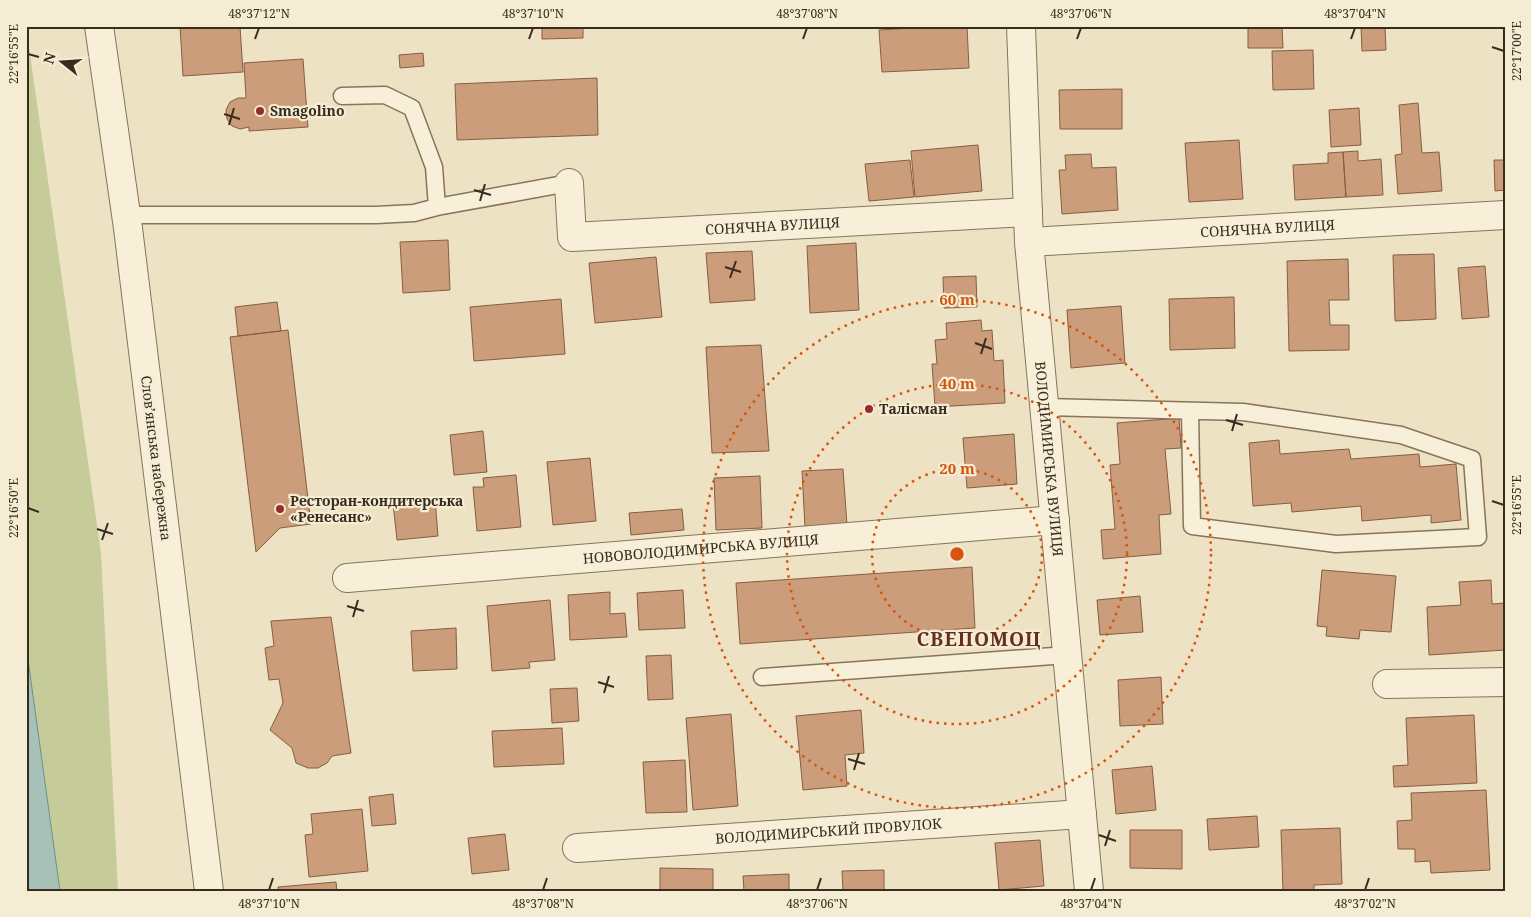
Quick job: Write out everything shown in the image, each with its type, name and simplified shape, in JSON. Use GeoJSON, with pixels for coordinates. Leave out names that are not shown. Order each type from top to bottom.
{"type":"FeatureCollection","features":[{"type":"Feature","properties":{"kind":"street","name":"Словʼянська набережна"},"geometry":{"type":"LineString","coordinates":[[99,26],[126,216],[209,891]]}},
{"type":"Feature","properties":{"kind":"street","name":"ВОЛОДИМИРСЬКА ВУЛИЦЯ"},"geometry":{"type":"LineString","coordinates":[[1021,26],[1030,242],[1089,891]]}},
{"type":"Feature","properties":{"kind":"street","name":"СОНЯЧНА ВУЛИЦЯ"},"geometry":{"type":"LineString","coordinates":[[569,183],[572,237],[1028,212]]}},
{"type":"Feature","properties":{"kind":"street","name":"СОНЯЧНА ВУЛИЦЯ"},"geometry":{"type":"LineString","coordinates":[[1030,242],[1505,215]]}},
{"type":"Feature","properties":{"kind":"street","name":"НОВОВОЛОДИМИРСЬКА ВУЛИЦЯ"},"geometry":{"type":"LineString","coordinates":[[347,578],[1055,520]]}},
{"type":"Feature","properties":{"kind":"street"},"geometry":{"type":"LineString","coordinates":[[1387,684],[1505,682]]}},
{"type":"Feature","properties":{"kind":"street","name":"ВОЛОДИМИРСЬКИЙ ПРОВУЛОК"},"geometry":{"type":"LineString","coordinates":[[577,848],[1082,814]]}},
{"type":"Feature","properties":{"kind":"lane"},"geometry":{"type":"LineString","coordinates":[[342,96],[385,94],[412,108],[434,167],[436,207]]}},
{"type":"Feature","properties":{"kind":"lane"},"geometry":{"type":"LineString","coordinates":[[126,216],[376,215],[414,213],[436,207],[569,183]]}},
{"type":"Feature","properties":{"kind":"lane"},"geometry":{"type":"LineString","coordinates":[[1044,407],[1190,410],[1243,412],[1401,435],[1472,459],[1478,537],[1336,544],[1192,526],[1190,410]]}},
{"type":"Feature","properties":{"kind":"lane"},"geometry":{"type":"LineString","coordinates":[[762,677],[1067,655]]}},
{"type":"Feature","properties":{"kind":"green space"},"geometry":{"type":"Polygon","coordinates":[[[26,26],[101,553],[118,891],[60,891],[26,645],[26,26]]]}},
{"type":"Feature","properties":{"kind":"water"},"geometry":{"type":"Polygon","coordinates":[[[26,645],[60,891],[26,891],[26,645]]]}},
{"type":"Feature","properties":{"kind":"building"},"geometry":{"type":"Polygon","coordinates":[[[180,26],[240,26],[243,72],[183,76],[180,26]]]}},
{"type":"Feature","properties":{"kind":"building"},"geometry":{"type":"Polygon","coordinates":[[[542,26],[583,26],[583,38],[542,39],[542,26]]]}},
{"type":"Feature","properties":{"kind":"building"},"geometry":{"type":"Polygon","coordinates":[[[967,26],[969,68],[882,72],[879,30],[967,26]]]}},
{"type":"Feature","properties":{"kind":"building"},"geometry":{"type":"Polygon","coordinates":[[[1248,26],[1282,26],[1283,48],[1248,48],[1248,26]]]}},
{"type":"Feature","properties":{"kind":"building"},"geometry":{"type":"Polygon","coordinates":[[[1361,26],[1385,26],[1386,50],[1362,51],[1361,26]]]}},
{"type":"Feature","properties":{"kind":"building"},"geometry":{"type":"Polygon","coordinates":[[[1313,50],[1314,89],[1273,90],[1272,51],[1313,50]]]}},
{"type":"Feature","properties":{"kind":"building"},"geometry":{"type":"Polygon","coordinates":[[[423,53],[424,66],[400,68],[399,55],[423,53]]]}},
{"type":"Feature","properties":{"kind":"building"},"geometry":{"type":"Polygon","coordinates":[[[303,59],[308,127],[249,131],[249,127],[240,129],[232,126],[227,119],[226,110],[230,102],[238,98],[246,98],[244,63],[303,59]]]}},
{"type":"Feature","properties":{"kind":"building"},"geometry":{"type":"Polygon","coordinates":[[[597,78],[598,135],[457,140],[455,84],[597,78]]]}},
{"type":"Feature","properties":{"kind":"building"},"geometry":{"type":"Polygon","coordinates":[[[1122,89],[1122,129],[1060,129],[1059,90],[1122,89]]]}},
{"type":"Feature","properties":{"kind":"building"},"geometry":{"type":"Polygon","coordinates":[[[1418,103],[1422,153],[1439,152],[1442,191],[1398,194],[1395,155],[1402,154],[1399,105],[1418,103]]]}},
{"type":"Feature","properties":{"kind":"building"},"geometry":{"type":"Polygon","coordinates":[[[1359,108],[1361,145],[1331,147],[1329,110],[1359,108]]]}},
{"type":"Feature","properties":{"kind":"building"},"geometry":{"type":"Polygon","coordinates":[[[1239,140],[1243,199],[1189,202],[1185,143],[1239,140]]]}},
{"type":"Feature","properties":{"kind":"building"},"geometry":{"type":"Polygon","coordinates":[[[978,145],[982,191],[915,197],[911,151],[978,145]]]}},
{"type":"Feature","properties":{"kind":"building"},"geometry":{"type":"Polygon","coordinates":[[[1358,151],[1358,161],[1381,159],[1383,195],[1346,197],[1343,152],[1358,151]]]}},
{"type":"Feature","properties":{"kind":"building"},"geometry":{"type":"Polygon","coordinates":[[[1343,152],[1346,197],[1295,200],[1293,165],[1328,163],[1328,153],[1343,152]]]}},
{"type":"Feature","properties":{"kind":"building"},"geometry":{"type":"Polygon","coordinates":[[[1091,154],[1092,168],[1116,167],[1118,210],[1062,214],[1059,170],[1066,170],[1065,155],[1091,154]]]}},
{"type":"Feature","properties":{"kind":"building"},"geometry":{"type":"Polygon","coordinates":[[[910,160],[914,197],[869,201],[865,164],[910,160]]]}},
{"type":"Feature","properties":{"kind":"building"},"geometry":{"type":"Polygon","coordinates":[[[1494,160],[1505,160],[1505,190],[1495,191],[1494,160]]]}},
{"type":"Feature","properties":{"kind":"building"},"geometry":{"type":"Polygon","coordinates":[[[448,240],[450,290],[403,293],[400,242],[448,240]]]}},
{"type":"Feature","properties":{"kind":"building"},"geometry":{"type":"Polygon","coordinates":[[[856,243],[859,310],[810,313],[807,246],[856,243]]]}},
{"type":"Feature","properties":{"kind":"building"},"geometry":{"type":"Polygon","coordinates":[[[752,251],[755,300],[710,303],[706,253],[752,251]]]}},
{"type":"Feature","properties":{"kind":"building"},"geometry":{"type":"Polygon","coordinates":[[[1434,254],[1436,319],[1395,321],[1393,255],[1434,254]]]}},
{"type":"Feature","properties":{"kind":"building"},"geometry":{"type":"Polygon","coordinates":[[[656,257],[662,317],[595,323],[589,263],[656,257]]]}},
{"type":"Feature","properties":{"kind":"building"},"geometry":{"type":"Polygon","coordinates":[[[1348,259],[1349,300],[1329,300],[1330,325],[1349,325],[1349,350],[1289,351],[1287,261],[1348,259]]]}},
{"type":"Feature","properties":{"kind":"building"},"geometry":{"type":"Polygon","coordinates":[[[1485,266],[1489,317],[1462,319],[1458,268],[1485,266]]]}},
{"type":"Feature","properties":{"kind":"building"},"geometry":{"type":"Polygon","coordinates":[[[976,276],[977,307],[944,308],[943,277],[976,276]]]}},
{"type":"Feature","properties":{"kind":"building"},"geometry":{"type":"Polygon","coordinates":[[[1234,297],[1235,348],[1170,350],[1169,299],[1234,297]]]}},
{"type":"Feature","properties":{"kind":"building"},"geometry":{"type":"Polygon","coordinates":[[[561,299],[565,354],[474,361],[470,307],[561,299]]]}},
{"type":"Feature","properties":{"kind":"building"},"geometry":{"type":"Polygon","coordinates":[[[277,302],[281,331],[238,336],[235,307],[277,302]]]}},
{"type":"Feature","properties":{"kind":"building"},"geometry":{"type":"Polygon","coordinates":[[[1121,306],[1125,363],[1071,368],[1067,310],[1121,306]]]}},
{"type":"Feature","properties":{"kind":"building"},"geometry":{"type":"Polygon","coordinates":[[[981,320],[982,331],[992,330],[994,361],[1003,360],[1005,403],[935,407],[932,364],[937,364],[935,340],[947,339],[946,323],[981,320]]]}},
{"type":"Feature","properties":{"kind":"building"},"geometry":{"type":"Polygon","coordinates":[[[288,330],[311,524],[280,528],[256,552],[230,337],[288,330]]]}},
{"type":"Feature","properties":{"kind":"building"},"geometry":{"type":"Polygon","coordinates":[[[761,345],[769,451],[712,453],[706,347],[761,345]]]}},
{"type":"Feature","properties":{"kind":"building"},"geometry":{"type":"Polygon","coordinates":[[[1179,418],[1181,448],[1165,449],[1171,514],[1159,515],[1161,554],[1103,559],[1101,530],[1115,529],[1110,465],[1120,464],[1117,423],[1179,418]]]}},
{"type":"Feature","properties":{"kind":"building"},"geometry":{"type":"Polygon","coordinates":[[[483,431],[487,472],[454,475],[450,435],[483,431]]]}},
{"type":"Feature","properties":{"kind":"building"},"geometry":{"type":"Polygon","coordinates":[[[1014,434],[1017,484],[967,488],[963,438],[1014,434]]]}},
{"type":"Feature","properties":{"kind":"building"},"geometry":{"type":"Polygon","coordinates":[[[1279,440],[1280,454],[1349,449],[1351,459],[1419,454],[1420,467],[1456,464],[1461,520],[1431,523],[1431,515],[1362,521],[1361,506],[1292,512],[1291,503],[1253,506],[1249,443],[1279,440]]]}},
{"type":"Feature","properties":{"kind":"building"},"geometry":{"type":"Polygon","coordinates":[[[590,458],[596,521],[553,525],[547,462],[590,458]]]}},
{"type":"Feature","properties":{"kind":"building"},"geometry":{"type":"Polygon","coordinates":[[[843,469],[847,525],[805,527],[802,471],[843,469]]]}},
{"type":"Feature","properties":{"kind":"building"},"geometry":{"type":"Polygon","coordinates":[[[516,475],[521,527],[477,531],[473,487],[484,487],[483,478],[516,475]]]}},
{"type":"Feature","properties":{"kind":"building"},"geometry":{"type":"Polygon","coordinates":[[[760,476],[762,528],[716,530],[714,478],[760,476]]]}},
{"type":"Feature","properties":{"kind":"building"},"geometry":{"type":"Polygon","coordinates":[[[435,499],[438,536],[397,540],[393,503],[435,499]]]}},
{"type":"Feature","properties":{"kind":"building"},"geometry":{"type":"Polygon","coordinates":[[[682,509],[684,530],[631,535],[629,513],[682,509]]]}},
{"type":"Feature","properties":{"kind":"building"},"geometry":{"type":"Polygon","coordinates":[[[972,567],[975,628],[740,644],[736,583],[972,567]]]}},
{"type":"Feature","properties":{"kind":"building"},"geometry":{"type":"Polygon","coordinates":[[[1322,570],[1396,576],[1391,632],[1360,630],[1359,639],[1326,636],[1327,627],[1317,626],[1322,570]]]}},
{"type":"Feature","properties":{"kind":"building"},"geometry":{"type":"Polygon","coordinates":[[[1491,580],[1492,604],[1505,603],[1505,650],[1429,655],[1427,607],[1461,605],[1459,582],[1491,580]]]}},
{"type":"Feature","properties":{"kind":"building"},"geometry":{"type":"Polygon","coordinates":[[[683,590],[685,628],[639,630],[637,593],[683,590]]]}},
{"type":"Feature","properties":{"kind":"building"},"geometry":{"type":"Polygon","coordinates":[[[610,592],[610,614],[625,613],[627,637],[570,640],[568,595],[610,592]]]}},
{"type":"Feature","properties":{"kind":"building"},"geometry":{"type":"Polygon","coordinates":[[[1140,596],[1143,632],[1100,635],[1097,600],[1140,596]]]}},
{"type":"Feature","properties":{"kind":"building"},"geometry":{"type":"Polygon","coordinates":[[[550,600],[555,660],[529,662],[530,668],[492,671],[487,606],[550,600]]]}},
{"type":"Feature","properties":{"kind":"building"},"geometry":{"type":"Polygon","coordinates":[[[331,617],[351,753],[332,756],[327,763],[318,768],[308,768],[296,763],[292,748],[270,730],[283,703],[279,679],[269,680],[265,648],[274,646],[271,621],[331,617]]]}},
{"type":"Feature","properties":{"kind":"building"},"geometry":{"type":"Polygon","coordinates":[[[456,628],[457,669],[413,671],[411,631],[456,628]]]}},
{"type":"Feature","properties":{"kind":"building"},"geometry":{"type":"Polygon","coordinates":[[[671,655],[673,699],[648,700],[646,656],[671,655]]]}},
{"type":"Feature","properties":{"kind":"building"},"geometry":{"type":"Polygon","coordinates":[[[1161,677],[1163,724],[1120,726],[1118,680],[1161,677]]]}},
{"type":"Feature","properties":{"kind":"building"},"geometry":{"type":"Polygon","coordinates":[[[577,688],[579,721],[552,723],[550,689],[577,688]]]}},
{"type":"Feature","properties":{"kind":"building"},"geometry":{"type":"Polygon","coordinates":[[[861,710],[864,753],[845,755],[847,786],[803,790],[796,716],[861,710]]]}},
{"type":"Feature","properties":{"kind":"building"},"geometry":{"type":"Polygon","coordinates":[[[731,714],[738,806],[693,810],[686,718],[731,714]]]}},
{"type":"Feature","properties":{"kind":"building"},"geometry":{"type":"Polygon","coordinates":[[[1474,715],[1477,783],[1394,787],[1393,766],[1408,765],[1406,718],[1474,715]]]}},
{"type":"Feature","properties":{"kind":"building"},"geometry":{"type":"Polygon","coordinates":[[[562,728],[564,764],[494,767],[492,731],[562,728]]]}},
{"type":"Feature","properties":{"kind":"building"},"geometry":{"type":"Polygon","coordinates":[[[685,760],[687,812],[646,813],[643,762],[685,760]]]}},
{"type":"Feature","properties":{"kind":"building"},"geometry":{"type":"Polygon","coordinates":[[[1152,766],[1156,810],[1116,814],[1112,770],[1152,766]]]}},
{"type":"Feature","properties":{"kind":"building"},"geometry":{"type":"Polygon","coordinates":[[[1486,790],[1490,870],[1431,873],[1430,861],[1415,862],[1415,849],[1398,849],[1397,821],[1412,820],[1411,793],[1486,790]]]}},
{"type":"Feature","properties":{"kind":"building"},"geometry":{"type":"Polygon","coordinates":[[[393,794],[396,824],[372,826],[369,797],[393,794]]]}},
{"type":"Feature","properties":{"kind":"building"},"geometry":{"type":"Polygon","coordinates":[[[362,809],[368,871],[309,877],[305,835],[313,834],[311,814],[362,809]]]}},
{"type":"Feature","properties":{"kind":"building"},"geometry":{"type":"Polygon","coordinates":[[[1257,816],[1259,847],[1209,850],[1207,819],[1257,816]]]}},
{"type":"Feature","properties":{"kind":"building"},"geometry":{"type":"Polygon","coordinates":[[[1340,828],[1342,884],[1314,885],[1314,891],[1283,891],[1281,830],[1340,828]]]}},
{"type":"Feature","properties":{"kind":"building"},"geometry":{"type":"Polygon","coordinates":[[[1130,830],[1182,830],[1182,869],[1130,868],[1130,830]]]}},
{"type":"Feature","properties":{"kind":"building"},"geometry":{"type":"Polygon","coordinates":[[[505,834],[509,870],[472,874],[468,838],[505,834]]]}},
{"type":"Feature","properties":{"kind":"building"},"geometry":{"type":"Polygon","coordinates":[[[1040,840],[1044,886],[999,890],[995,843],[1040,840]]]}},
{"type":"Feature","properties":{"kind":"building"},"geometry":{"type":"Polygon","coordinates":[[[660,868],[713,869],[713,891],[660,891],[660,868]]]}},
{"type":"Feature","properties":{"kind":"building"},"geometry":{"type":"Polygon","coordinates":[[[884,870],[884,891],[843,891],[842,871],[884,870]]]}},
{"type":"Feature","properties":{"kind":"building"},"geometry":{"type":"Polygon","coordinates":[[[789,874],[789,891],[744,891],[743,876],[789,874]]]}},
{"type":"Feature","properties":{"kind":"building"},"geometry":{"type":"Polygon","coordinates":[[[336,882],[337,891],[278,891],[278,887],[336,882]]]}},
{"type":"Feature","properties":{"kind":"place","name":"Smagolino"},"geometry":{"type":"Point","coordinates":[260,111]}},
{"type":"Feature","properties":{"kind":"place","name":"Талісман"},"geometry":{"type":"Point","coordinates":[869,409]}},
{"type":"Feature","properties":{"kind":"place","name":"Ресторан-кондитерська «Ренесанс»"},"geometry":{"type":"Point","coordinates":[280,509]}},
{"type":"Feature","properties":{"kind":"district","name":"СВЕПОМОЦ"},"geometry":{"type":"Point","coordinates":[979,639]}}]}
